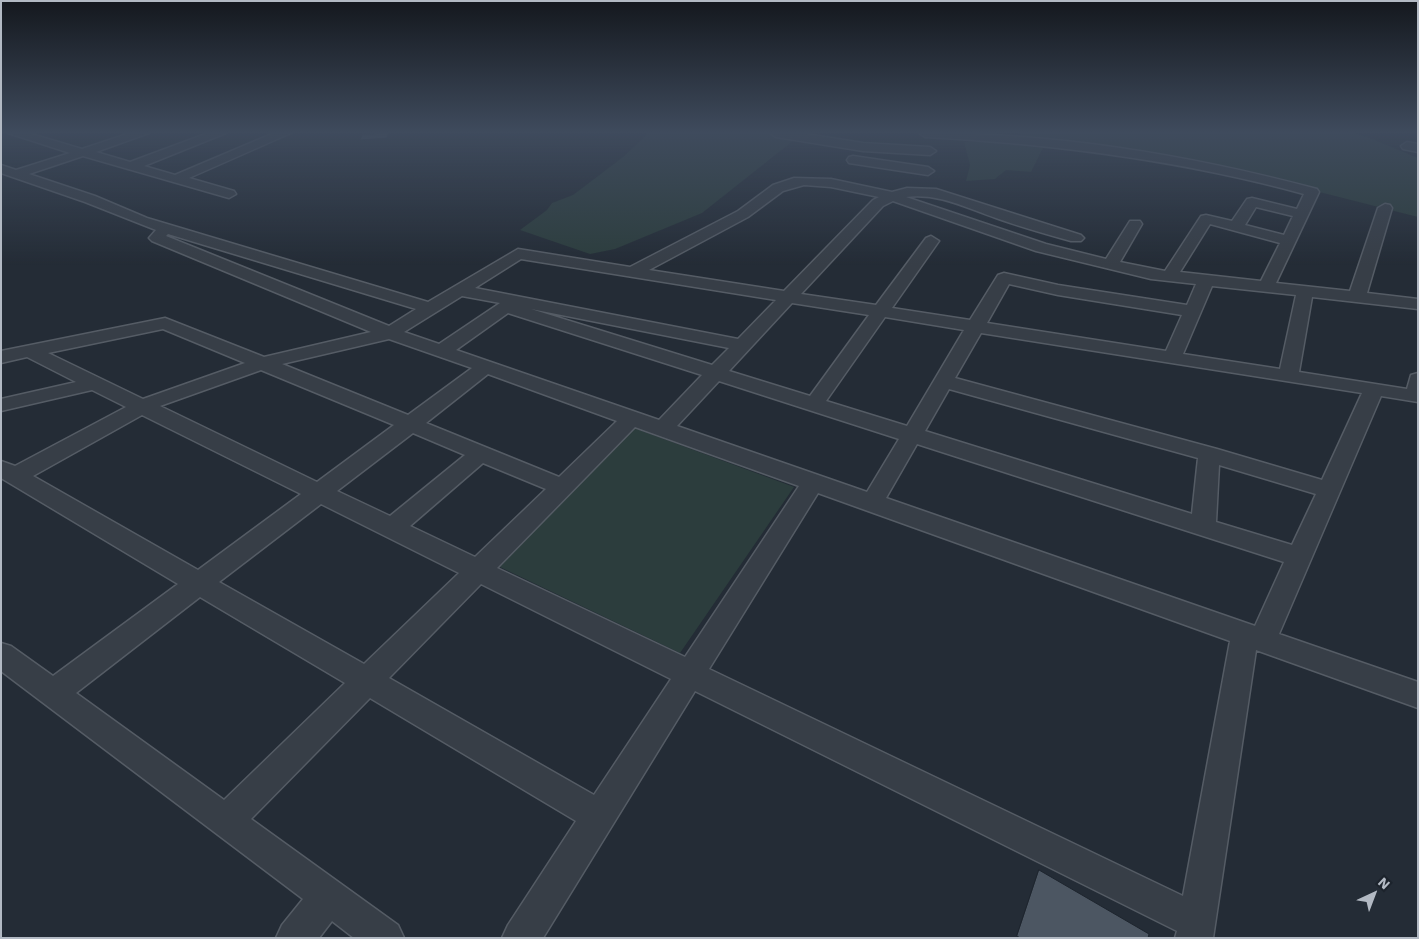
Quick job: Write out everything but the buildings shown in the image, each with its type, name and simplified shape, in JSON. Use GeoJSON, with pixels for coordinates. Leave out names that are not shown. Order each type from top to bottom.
{"type":"FeatureCollection","features":[{"type":"Feature","properties":{"kind":"street"},"geometry":{"type":"LineString","coordinates":[[24,177],[165,228],[430,308]]}},
{"type":"Feature","properties":{"kind":"street"},"geometry":{"type":"LineString","coordinates":[[168,177],[229,194]]}},
{"type":"Feature","properties":{"kind":"street"},"geometry":{"type":"LineString","coordinates":[[176,179],[181,177]]}},
{"type":"Feature","properties":{"kind":"street"},"geometry":{"type":"LineString","coordinates":[[831,183],[835,177]]}},
{"type":"Feature","properties":{"kind":"street"},"geometry":{"type":"LineString","coordinates":[[910,193],[923,177]]}},
{"type":"Feature","properties":{"kind":"street"},"geometry":{"type":"LineString","coordinates":[[1257,177],[1312,192],[1266,287]]}},
{"type":"Feature","properties":{"kind":"street"},"geometry":{"type":"LineString","coordinates":[[634,272],[743,214],[778,188],[794,182],[831,183],[891,196],[1041,248],[1151,274],[1418,304]]}},
{"type":"Feature","properties":{"kind":"street"},"geometry":{"type":"LineString","coordinates":[[1259,204],[1277,182]]}},
{"type":"Feature","properties":{"kind":"street"},"geometry":{"type":"LineString","coordinates":[[662,429],[878,203],[891,196],[910,193],[956,196],[992,211],[1076,238]]}},
{"type":"Feature","properties":{"kind":"street"},"geometry":{"type":"LineString","coordinates":[[1236,227],[1252,202],[1301,214]]}},
{"type":"Feature","properties":{"kind":"street"},"geometry":{"type":"LineString","coordinates":[[1357,297],[1385,208]]}},
{"type":"Feature","properties":{"kind":"street"},"geometry":{"type":"LineString","coordinates":[[1170,276],[1206,219],[1288,241]]}},
{"type":"Feature","properties":{"kind":"street"},"geometry":{"type":"LineString","coordinates":[[1111,264],[1135,224]]}},
{"type":"Feature","properties":{"kind":"street"},"geometry":{"type":"LineString","coordinates":[[165,228],[157,238],[390,333],[1418,695]]}},
{"type":"Feature","properties":{"kind":"street"},"geometry":{"type":"LineString","coordinates":[[1041,248],[1056,232]]}},
{"type":"Feature","properties":{"kind":"street"},"geometry":{"type":"LineString","coordinates":[[814,404],[930,242]]}},
{"type":"Feature","properties":{"kind":"street"},"geometry":{"type":"LineString","coordinates":[[8,472],[142,406],[262,363],[390,333],[518,254],[1416,396],[1418,379]]}},
{"type":"Feature","properties":{"kind":"street"},"geometry":{"type":"LineString","coordinates":[[1151,274],[1154,305]]}},
{"type":"Feature","properties":{"kind":"street"},"geometry":{"type":"LineString","coordinates":[[872,503],[1004,278],[1192,311]]}},
{"type":"Feature","properties":{"kind":"street"},"geometry":{"type":"LineString","coordinates":[[1172,358],[1206,280]]}},
{"type":"Feature","properties":{"kind":"street"},"geometry":{"type":"LineString","coordinates":[[459,290],[510,304],[715,374],[1300,557]]}},
{"type":"Feature","properties":{"kind":"street"},"geometry":{"type":"LineString","coordinates":[[1288,376],[1305,291]]}},
{"type":"Feature","properties":{"kind":"street"},"geometry":{"type":"LineString","coordinates":[[441,351],[510,304],[742,345]]}},
{"type":"Feature","properties":{"kind":"street"},"geometry":{"type":"LineString","coordinates":[[1,357],[165,323],[563,487]]}},
{"type":"Feature","properties":{"kind":"street"},"geometry":{"type":"LineString","coordinates":[[30,351],[690,674],[1195,930],[1253,637],[1300,557],[1374,390]]}},
{"type":"Feature","properties":{"kind":"street"},"geometry":{"type":"LineString","coordinates":[[53,693],[486,367]]}},
{"type":"Feature","properties":{"kind":"street"},"geometry":{"type":"LineString","coordinates":[[943,381],[1209,454],[1329,490]]}},
{"type":"Feature","properties":{"kind":"street"},"geometry":{"type":"LineString","coordinates":[[1,405],[95,383]]}},
{"type":"Feature","properties":{"kind":"street"},"geometry":{"type":"LineString","coordinates":[[226,821],[632,418]]}},
{"type":"Feature","properties":{"kind":"street"},"geometry":{"type":"LineString","coordinates":[[392,528],[481,453]]}},
{"type":"Feature","properties":{"kind":"street"},"geometry":{"type":"LineString","coordinates":[[1203,527],[1209,454]]}},
{"type":"Feature","properties":{"kind":"street"},"geometry":{"type":"LineString","coordinates":[[8,472],[599,816]]}},
{"type":"Feature","properties":{"kind":"street"},"geometry":{"type":"LineString","coordinates":[[521,938],[813,482]]}},
{"type":"Feature","properties":{"kind":"street"},"geometry":{"type":"LineString","coordinates":[[1,655],[385,938]]}},
{"type":"Feature","properties":{"kind":"street"},"geometry":{"type":"LineString","coordinates":[[295,938],[329,896]]}},
{"type":"Feature","properties":{"kind":"shaded area"},"geometry":{"type":"Polygon","coordinates":[[[597,177],[748,177],[702,213],[615,249],[590,254],[520,230],[547,210],[552,203],[573,195],[597,177]]]}},
{"type":"Feature","properties":{"kind":"shaded area"},"geometry":{"type":"Polygon","coordinates":[[[967,177],[998,177],[995,179],[966,181],[967,177]]]}},
{"type":"Feature","properties":{"kind":"shaded area"},"geometry":{"type":"Polygon","coordinates":[[[1259,177],[1418,177],[1418,217],[1259,177]]]}},
{"type":"Feature","properties":{"kind":"shaded area"},"geometry":{"type":"Polygon","coordinates":[[[634,428],[794,487],[680,653],[498,566],[634,428]]]}}]}
